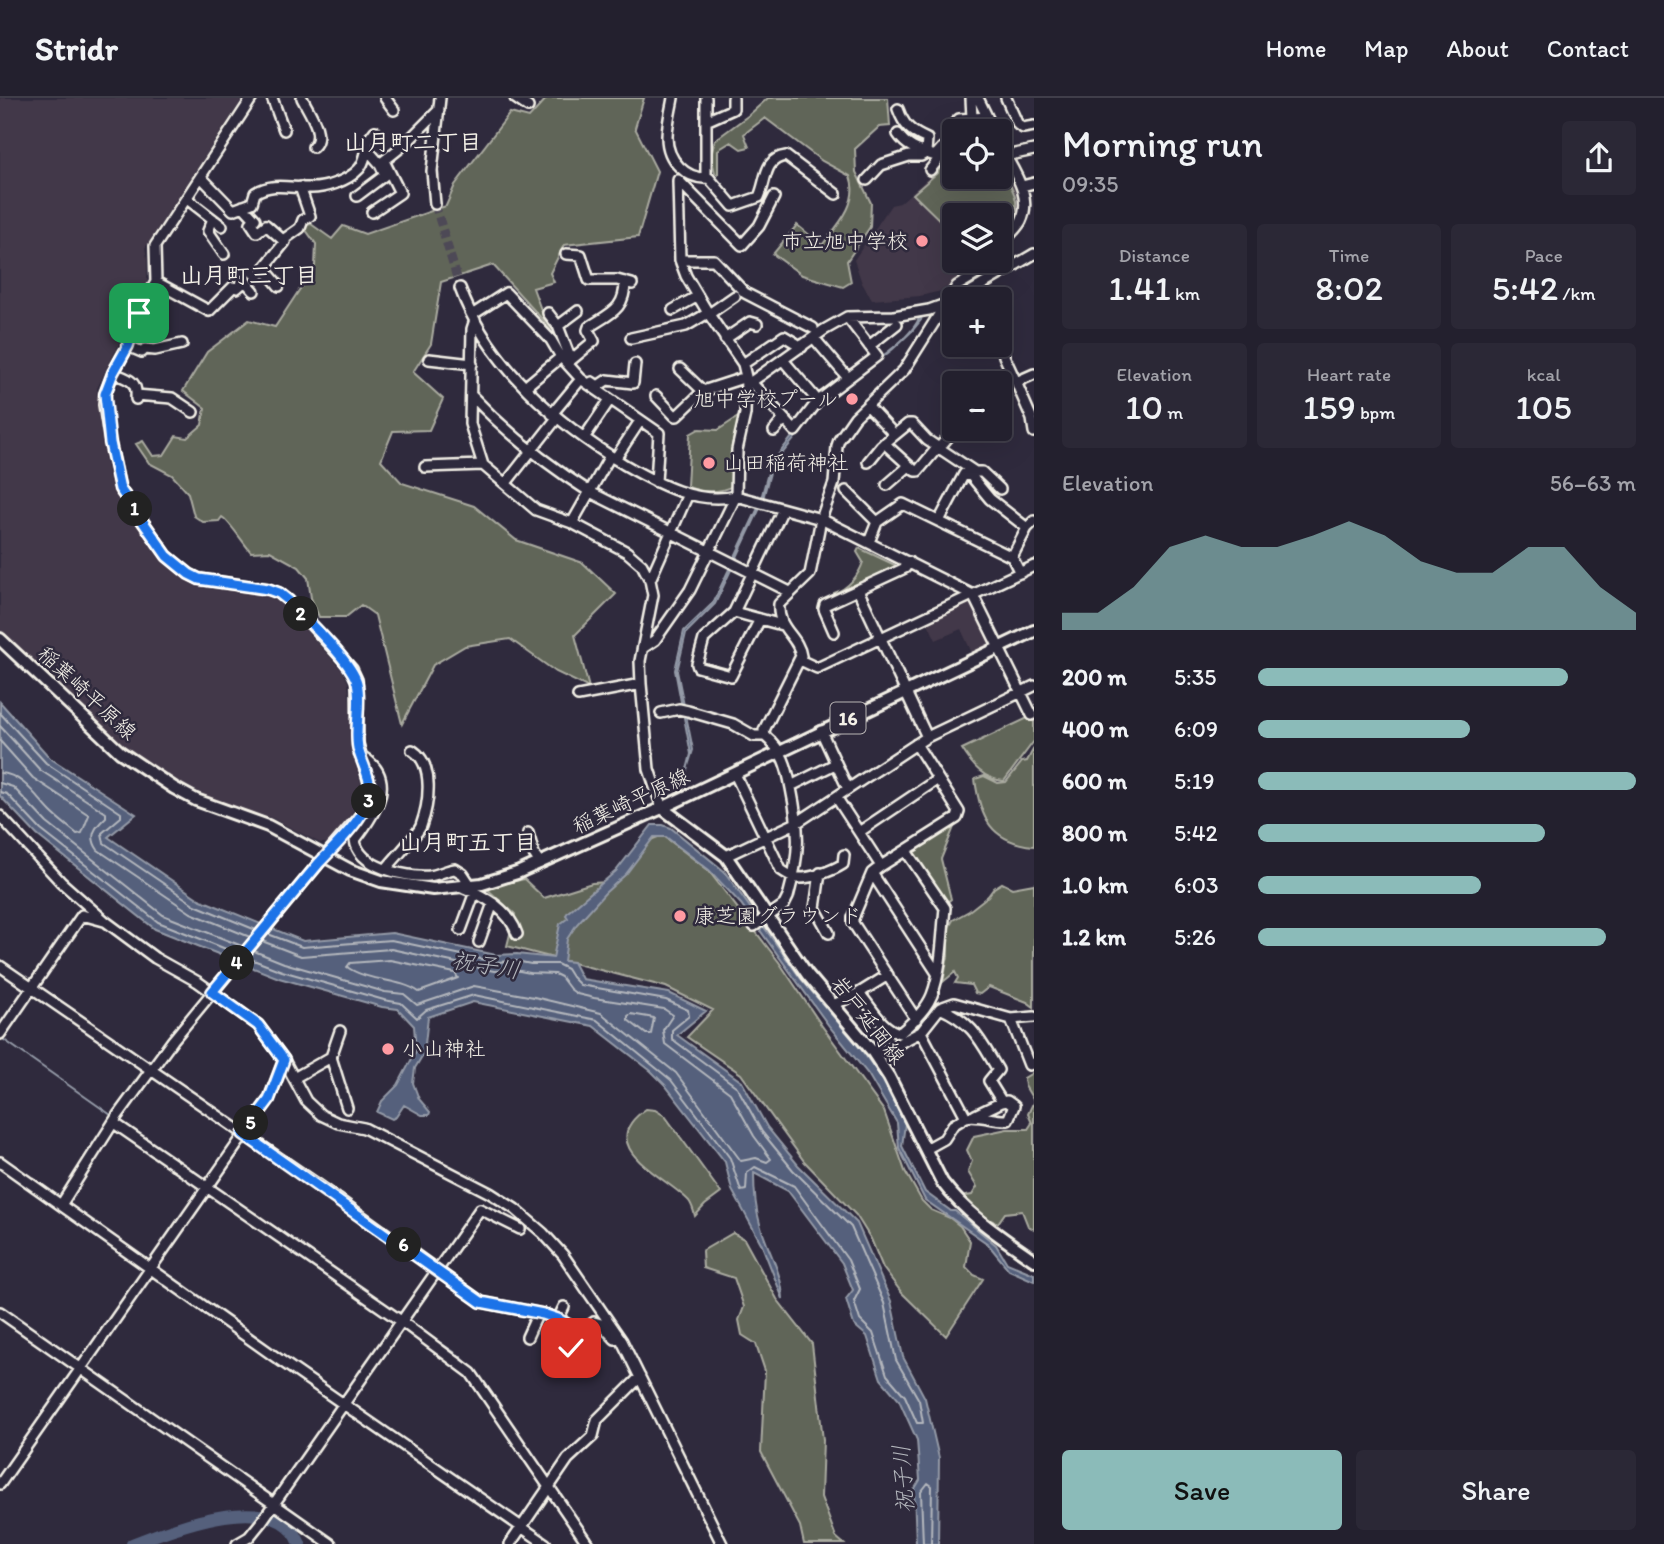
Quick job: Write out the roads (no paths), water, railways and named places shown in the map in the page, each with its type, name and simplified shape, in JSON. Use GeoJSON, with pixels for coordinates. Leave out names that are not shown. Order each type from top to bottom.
{"type":"FeatureCollection","features":[{"type":"Feature","properties":{"kind":"main road","name":"稲葉崎平原線"},"geometry":{"type":"LineString","coordinates":[[0,639],[120,752],[150,774],[196,800],[268,826],[322,859],[381,881],[433,889],[469,888],[517,873],[662,808],[1034,631]]}},
{"type":"Feature","properties":{"kind":"main road","name":"岩戸延岡線"},"geometry":{"type":"LineString","coordinates":[[662,808],[726,856],[767,918],[833,1005],[872,1051],[889,1077],[942,1182],[962,1206],[1034,1261]]}},
{"type":"Feature","properties":{"kind":"street"},"geometry":{"type":"LineString","coordinates":[[61,1205],[150,1070],[363,812],[370,791],[358,744],[358,687],[352,669],[279,593],[199,579],[167,556],[120,489],[110,443],[104,405],[105,394],[128,346],[136,317],[156,282],[155,246],[252,98]]}},
{"type":"Feature","properties":{"kind":"street"},"geometry":{"type":"LineString","coordinates":[[272,98],[284,130]]}},
{"type":"Feature","properties":{"kind":"street"},"geometry":{"type":"LineString","coordinates":[[302,98],[319,136],[318,143],[313,148]]}},
{"type":"Feature","properties":{"kind":"street"},"geometry":{"type":"LineString","coordinates":[[385,98],[394,110]]}},
{"type":"Feature","properties":{"kind":"street"},"geometry":{"type":"LineString","coordinates":[[435,204],[432,171],[440,98]]}},
{"type":"Feature","properties":{"kind":"street"},"geometry":{"type":"LineString","coordinates":[[515,98],[528,107]]}},
{"type":"Feature","properties":{"kind":"street"},"geometry":{"type":"LineString","coordinates":[[643,648],[655,640],[681,604],[736,496],[737,450],[745,414],[748,380],[743,364],[698,296],[680,260],[678,181],[667,139],[673,98]]}},
{"type":"Feature","properties":{"kind":"street"},"geometry":{"type":"LineString","coordinates":[[706,98],[706,178]]}},
{"type":"Feature","properties":{"kind":"street"},"geometry":{"type":"LineString","coordinates":[[706,121],[733,109],[733,98]]}},
{"type":"Feature","properties":{"kind":"street"},"geometry":{"type":"LineString","coordinates":[[971,98],[972,118]]}},
{"type":"Feature","properties":{"kind":"street"},"geometry":{"type":"LineString","coordinates":[[959,119],[987,117],[978,98]]}},
{"type":"Feature","properties":{"kind":"street"},"geometry":{"type":"LineString","coordinates":[[1006,98],[1018,125],[1023,128],[1034,126]]}},
{"type":"Feature","properties":{"kind":"street"},"geometry":{"type":"LineString","coordinates":[[898,109],[904,125],[927,139],[926,153]]}},
{"type":"Feature","properties":{"kind":"street"},"geometry":{"type":"LineString","coordinates":[[382,163],[439,110]]}},
{"type":"Feature","properties":{"kind":"street"},"geometry":{"type":"LineString","coordinates":[[201,177],[219,193],[231,210],[252,203],[255,193],[264,188],[310,189],[334,184],[352,175],[363,162],[369,139],[375,131]]}},
{"type":"Feature","properties":{"kind":"street"},"geometry":{"type":"LineString","coordinates":[[898,134],[902,141],[912,148],[926,153],[935,156],[942,149]]}},
{"type":"Feature","properties":{"kind":"street"},"geometry":{"type":"LineString","coordinates":[[367,149],[382,163],[400,193],[372,212]]}},
{"type":"Feature","properties":{"kind":"street"},"geometry":{"type":"LineString","coordinates":[[1012,155],[1034,150]]}},
{"type":"Feature","properties":{"kind":"street"},"geometry":{"type":"LineString","coordinates":[[867,180],[881,165],[926,153]]}},
{"type":"Feature","properties":{"kind":"street"},"geometry":{"type":"LineString","coordinates":[[930,170],[942,155]]}},
{"type":"Feature","properties":{"kind":"street"},"geometry":{"type":"LineString","coordinates":[[674,160],[680,168],[699,180],[709,178],[734,207],[759,197],[767,167],[772,161],[786,156],[836,194]]}},
{"type":"Feature","properties":{"kind":"street"},"geometry":{"type":"LineString","coordinates":[[357,196],[384,175],[382,163]]}},
{"type":"Feature","properties":{"kind":"street"},"geometry":{"type":"LineString","coordinates":[[1012,168],[1022,186],[1024,212],[1012,231]]}},
{"type":"Feature","properties":{"kind":"street"},"geometry":{"type":"LineString","coordinates":[[678,181],[743,245],[759,226],[774,197]]}},
{"type":"Feature","properties":{"kind":"street"},"geometry":{"type":"LineString","coordinates":[[1022,186],[1034,183]]}},
{"type":"Feature","properties":{"kind":"street"},"geometry":{"type":"LineString","coordinates":[[283,240],[300,228],[303,220],[310,216],[300,187]]}},
{"type":"Feature","properties":{"kind":"street"},"geometry":{"type":"LineString","coordinates":[[187,200],[222,226]]}},
{"type":"Feature","properties":{"kind":"street"},"geometry":{"type":"LineString","coordinates":[[243,206],[255,219],[251,223],[257,232],[265,225],[285,244],[264,268],[279,286]]}},
{"type":"Feature","properties":{"kind":"street"},"geometry":{"type":"LineString","coordinates":[[213,219],[208,230],[224,254]]}},
{"type":"Feature","properties":{"kind":"street"},"geometry":{"type":"LineString","coordinates":[[525,387],[593,343],[589,327],[611,314],[625,298],[629,283],[589,280],[581,255],[566,254]]}},
{"type":"Feature","properties":{"kind":"street"},"geometry":{"type":"LineString","coordinates":[[978,287],[1034,254]]}},
{"type":"Feature","properties":{"kind":"street"},"geometry":{"type":"LineString","coordinates":[[680,260],[714,260],[745,293],[813,333],[848,378]]}},
{"type":"Feature","properties":{"kind":"street"},"geometry":{"type":"LineString","coordinates":[[959,287],[963,281],[978,273]]}},
{"type":"Feature","properties":{"kind":"street"},"geometry":{"type":"LineString","coordinates":[[156,282],[209,311],[233,287],[237,288],[245,281],[254,291]]}},
{"type":"Feature","properties":{"kind":"street"},"geometry":{"type":"LineString","coordinates":[[460,288],[473,318],[525,387],[554,416],[613,457],[656,482],[688,494],[726,498],[736,496],[821,519],[973,595],[1032,715]]}},
{"type":"Feature","properties":{"kind":"street"},"geometry":{"type":"LineString","coordinates":[[656,482],[659,433],[609,401],[581,379],[551,340],[506,293],[473,318],[470,424],[483,465],[536,510],[572,523],[627,552],[642,565],[650,580],[652,601],[640,661],[641,684],[649,769],[662,808]]}},
{"type":"Feature","properties":{"kind":"street"},"geometry":{"type":"LineString","coordinates":[[673,310],[698,296]]}},
{"type":"Feature","properties":{"kind":"street"},"geometry":{"type":"LineString","coordinates":[[631,338],[686,326],[735,296]]}},
{"type":"Feature","properties":{"kind":"street"},"geometry":{"type":"LineString","coordinates":[[656,396],[675,416],[704,391],[748,380],[802,347],[813,333],[847,317],[894,316],[929,310],[942,304]]}},
{"type":"Feature","properties":{"kind":"street"},"geometry":{"type":"LineString","coordinates":[[754,926],[784,905],[793,878],[798,847],[798,822],[788,768],[780,751],[765,736],[765,726],[800,660],[801,651],[782,625],[779,604],[809,576],[821,519],[834,483],[837,446],[855,417],[904,370],[942,311]]}},
{"type":"Feature","properties":{"kind":"street"},"geometry":{"type":"LineString","coordinates":[[558,326],[578,312]]}},
{"type":"Feature","properties":{"kind":"street"},"geometry":{"type":"LineString","coordinates":[[548,313],[558,326],[566,358],[598,386],[607,380],[633,383],[635,364]]}},
{"type":"Feature","properties":{"kind":"street"},"geometry":{"type":"LineString","coordinates":[[748,380],[795,431],[818,401],[877,356],[847,317]]}},
{"type":"Feature","properties":{"kind":"street"},"geometry":{"type":"LineString","coordinates":[[725,339],[750,322],[757,324]]}},
{"type":"Feature","properties":{"kind":"street"},"geometry":{"type":"LineString","coordinates":[[869,346],[897,324]]}},
{"type":"Feature","properties":{"kind":"street"},"geometry":{"type":"LineString","coordinates":[[743,364],[784,336],[802,347]]}},
{"type":"Feature","properties":{"kind":"street"},"geometry":{"type":"LineString","coordinates":[[128,346],[142,352],[145,349],[155,350],[182,344]]}},
{"type":"Feature","properties":{"kind":"street"},"geometry":{"type":"LineString","coordinates":[[1004,357],[1032,419],[1034,432]]}},
{"type":"Feature","properties":{"kind":"street"},"geometry":{"type":"LineString","coordinates":[[429,359],[472,364]]}},
{"type":"Feature","properties":{"kind":"street"},"geometry":{"type":"LineString","coordinates":[[783,360],[818,401]]}},
{"type":"Feature","properties":{"kind":"street"},"geometry":{"type":"LineString","coordinates":[[680,369],[704,391]]}},
{"type":"Feature","properties":{"kind":"street"},"geometry":{"type":"LineString","coordinates":[[113,373],[135,384],[136,398],[172,398],[192,412]]}},
{"type":"Feature","properties":{"kind":"street"},"geometry":{"type":"LineString","coordinates":[[1016,383],[1034,374]]}},
{"type":"Feature","properties":{"kind":"street"},"geometry":{"type":"LineString","coordinates":[[506,482],[581,379]]}},
{"type":"Feature","properties":{"kind":"street"},"geometry":{"type":"LineString","coordinates":[[472,396],[530,452],[590,492],[790,592]]}},
{"type":"Feature","properties":{"kind":"street"},"geometry":{"type":"LineString","coordinates":[[584,438],[609,401]]}},
{"type":"Feature","properties":{"kind":"street"},"geometry":{"type":"LineString","coordinates":[[868,406],[894,434]]}},
{"type":"Feature","properties":{"kind":"street"},"geometry":{"type":"LineString","coordinates":[[774,431],[784,419]]}},
{"type":"Feature","properties":{"kind":"street"},"geometry":{"type":"LineString","coordinates":[[572,523],[613,457],[640,421]]}},
{"type":"Feature","properties":{"kind":"street"},"geometry":{"type":"LineString","coordinates":[[868,462],[894,434],[912,424],[927,440],[975,472],[982,472],[1000,489]]}},
{"type":"Feature","properties":{"kind":"street"},"geometry":{"type":"LineString","coordinates":[[884,443],[918,471],[944,441]]}},
{"type":"Feature","properties":{"kind":"street"},"geometry":{"type":"LineString","coordinates":[[425,467],[483,465]]}},
{"type":"Feature","properties":{"kind":"street"},"geometry":{"type":"LineString","coordinates":[[887,485],[909,466]]}},
{"type":"Feature","properties":{"kind":"street"},"geometry":{"type":"LineString","coordinates":[[939,522],[964,474],[971,476],[990,499],[1030,525],[1012,557]]}},
{"type":"Feature","properties":{"kind":"street"},"geometry":{"type":"LineString","coordinates":[[846,491],[877,522]]}},
{"type":"Feature","properties":{"kind":"street"},"geometry":{"type":"LineString","coordinates":[[650,580],[688,494]]}},
{"type":"Feature","properties":{"kind":"street"},"geometry":{"type":"LineString","coordinates":[[869,542],[877,522],[903,504],[1012,557],[1020,573]]}},
{"type":"Feature","properties":{"kind":"street"},"geometry":{"type":"LineString","coordinates":[[760,619],[731,676],[698,667],[704,639],[734,612],[783,509]]}},
{"type":"Feature","properties":{"kind":"street"},"geometry":{"type":"LineString","coordinates":[[835,632],[824,609],[825,605],[905,568],[909,562]]}},
{"type":"Feature","properties":{"kind":"street"},"geometry":{"type":"LineString","coordinates":[[800,660],[817,668],[1034,566]]}},
{"type":"Feature","properties":{"kind":"street"},"geometry":{"type":"LineString","coordinates":[[858,590],[927,737]]}},
{"type":"Feature","properties":{"kind":"street"},"geometry":{"type":"LineString","coordinates":[[734,612],[782,625]]}},
{"type":"Feature","properties":{"kind":"street"},"geometry":{"type":"LineString","coordinates":[[578,696],[641,684]]}},
{"type":"Feature","properties":{"kind":"street"},"geometry":{"type":"LineString","coordinates":[[726,856],[798,822],[927,737],[1034,686]]}},
{"type":"Feature","properties":{"kind":"street"},"geometry":{"type":"LineString","coordinates":[[661,713],[685,710],[733,724],[754,736],[765,736]]}},
{"type":"Feature","properties":{"kind":"street"},"geometry":{"type":"LineString","coordinates":[[821,731],[848,789]]}},
{"type":"Feature","properties":{"kind":"street"},"geometry":{"type":"LineString","coordinates":[[916,744],[959,812],[957,818],[872,873],[853,918],[853,923],[916,1019]]}},
{"type":"Feature","properties":{"kind":"street"},"geometry":{"type":"LineString","coordinates":[[386,869],[420,827],[428,798],[424,763],[412,750]]}},
{"type":"Feature","properties":{"kind":"street"},"geometry":{"type":"LineString","coordinates":[[360,755],[376,768],[382,783],[379,802],[355,845],[363,857],[375,866],[386,869],[418,876],[438,875],[456,869],[463,874],[469,888],[461,930]]}},
{"type":"Feature","properties":{"kind":"street"},"geometry":{"type":"LineString","coordinates":[[791,786],[835,764]]}},
{"type":"Feature","properties":{"kind":"street"},"geometry":{"type":"LineString","coordinates":[[734,774],[781,870],[793,878],[820,873],[836,869],[843,864],[844,855]]}},
{"type":"Feature","properties":{"kind":"street"},"geometry":{"type":"LineString","coordinates":[[859,832],[938,779]]}},
{"type":"Feature","properties":{"kind":"street"},"geometry":{"type":"LineString","coordinates":[[836,797],[881,866]]}},
{"type":"Feature","properties":{"kind":"street"},"geometry":{"type":"LineString","coordinates":[[363,812],[372,818]]}},
{"type":"Feature","properties":{"kind":"street"},"geometry":{"type":"LineString","coordinates":[[0,816],[61,882],[105,921],[155,958],[212,992],[258,1025],[284,1060],[306,1101],[321,1115],[338,1123],[364,1128],[490,1193],[543,1233],[563,1255],[620,1338],[722,1544]]}},
{"type":"Feature","properties":{"kind":"street"},"geometry":{"type":"LineString","coordinates":[[528,833],[534,854],[540,863]]}},
{"type":"Feature","properties":{"kind":"street"},"geometry":{"type":"LineString","coordinates":[[859,993],[881,1022],[895,1033],[901,1033],[916,1019],[931,997],[937,974],[945,908],[906,851]]}},
{"type":"Feature","properties":{"kind":"street"},"geometry":{"type":"LineString","coordinates":[[820,873],[815,908],[829,933]]}},
{"type":"Feature","properties":{"kind":"street"},"geometry":{"type":"LineString","coordinates":[[872,873],[937,974]]}},
{"type":"Feature","properties":{"kind":"street"},"geometry":{"type":"LineString","coordinates":[[469,888],[493,903],[515,927],[517,934]]}},
{"type":"Feature","properties":{"kind":"street"},"geometry":{"type":"LineString","coordinates":[[479,942],[493,903]]}},
{"type":"Feature","properties":{"kind":"street"},"geometry":{"type":"LineString","coordinates":[[0,1033],[82,915],[105,921]]}},
{"type":"Feature","properties":{"kind":"street"},"geometry":{"type":"LineString","coordinates":[[0,966],[438,1269],[481,1302],[538,1313],[558,1319],[581,1332],[594,1322],[601,1324],[615,1339],[620,1338]]}},
{"type":"Feature","properties":{"kind":"street"},"geometry":{"type":"LineString","coordinates":[[833,1005],[888,975]]}},
{"type":"Feature","properties":{"kind":"street"},"geometry":{"type":"LineString","coordinates":[[872,1051],[888,1049],[921,1032],[944,1005],[954,1003],[1011,1019],[1034,1017]]}},
{"type":"Feature","properties":{"kind":"street"},"geometry":{"type":"LineString","coordinates":[[940,1009],[972,1029],[983,1041],[998,1070],[989,1081],[1002,1102]]}},
{"type":"Feature","properties":{"kind":"street"},"geometry":{"type":"LineString","coordinates":[[1011,1019],[1030,1065],[1034,1063]]}},
{"type":"Feature","properties":{"kind":"street"},"geometry":{"type":"LineString","coordinates":[[340,1031],[331,1057],[347,1108]]}},
{"type":"Feature","properties":{"kind":"street"},"geometry":{"type":"LineString","coordinates":[[921,1032],[971,1116],[1008,1120],[1014,1106],[1007,1101],[1002,1102],[971,1116],[953,1125],[944,1139],[926,1149]]}},
{"type":"Feature","properties":{"kind":"street"},"geometry":{"type":"LineString","coordinates":[[1024,1051],[1034,1046]]}},
{"type":"Feature","properties":{"kind":"street"},"geometry":{"type":"LineString","coordinates":[[294,1078],[331,1057]]}},
{"type":"Feature","properties":{"kind":"street"},"geometry":{"type":"LineString","coordinates":[[0,1484],[269,1100],[284,1060]]}},
{"type":"Feature","properties":{"kind":"street"},"geometry":{"type":"LineString","coordinates":[[114,1123],[401,1321],[471,1373],[588,1544]]}},
{"type":"Feature","properties":{"kind":"street"},"geometry":{"type":"LineString","coordinates":[[0,1162],[546,1544]]}},
{"type":"Feature","properties":{"kind":"street"},"geometry":{"type":"LineString","coordinates":[[237,1544],[249,1537],[262,1521],[480,1209],[520,1229]]}},
{"type":"Feature","properties":{"kind":"street"},"geometry":{"type":"LineString","coordinates":[[558,1319],[564,1307]]}},
{"type":"Feature","properties":{"kind":"street"},"geometry":{"type":"LineString","coordinates":[[0,1312],[272,1506],[331,1544]]}},
{"type":"Feature","properties":{"kind":"street"},"geometry":{"type":"LineString","coordinates":[[527,1337],[538,1313]]}},
{"type":"Feature","properties":{"kind":"street"},"geometry":{"type":"LineString","coordinates":[[571,1348],[579,1331]]}},
{"type":"Feature","properties":{"kind":"street"},"geometry":{"type":"LineString","coordinates":[[510,1544],[568,1460],[593,1436],[597,1420],[640,1377]]}},
{"type":"Feature","properties":{"kind":"water"},"geometry":{"type":"Polygon","coordinates":[[[922,316],[912,331],[893,349],[824,403],[771,469],[761,506],[715,604],[686,633],[677,671],[693,750],[688,765],[691,754],[675,670],[684,631],[713,603],[759,506],[773,461],[822,402],[903,339],[922,316]]]}},
{"type":"Feature","properties":{"kind":"water","name":"祝子川"},"geometry":{"type":"Polygon","coordinates":[[[0,702],[50,758],[136,814],[108,837],[199,899],[303,941],[392,933],[496,955],[517,954],[553,958],[560,924],[568,918],[568,912],[616,871],[652,825],[671,828],[724,871],[801,979],[881,1077],[905,1124],[902,1146],[925,1192],[951,1211],[955,1211],[996,1245],[1007,1263],[1034,1274],[1034,1281],[1009,1270],[988,1244],[925,1200],[899,1148],[897,1123],[868,1074],[829,1026],[741,904],[709,870],[666,837],[654,837],[626,874],[577,924],[567,939],[564,961],[573,962],[582,979],[669,993],[706,1011],[677,1035],[742,1082],[767,1127],[798,1165],[857,1223],[891,1301],[903,1357],[925,1398],[939,1458],[938,1544],[916,1544],[914,1490],[920,1480],[917,1440],[899,1400],[881,1379],[867,1336],[854,1325],[846,1299],[853,1290],[842,1263],[788,1191],[754,1173],[758,1218],[780,1279],[783,1299],[761,1243],[732,1190],[725,1162],[651,1071],[593,1026],[473,1002],[428,1017],[424,1053],[415,1068],[413,1083],[419,1099],[430,1112],[429,1115],[422,1115],[404,1105],[392,1119],[377,1112],[382,1101],[398,1085],[416,1051],[414,1026],[398,1009],[279,978],[155,929],[37,835],[0,796],[0,702]]]}},
{"type":"Feature","properties":{"kind":"waterway"},"geometry":{"type":"LineString","coordinates":[[0,1037],[111,1115]]}},
{"type":"Feature","properties":{"kind":"waterway"},"geometry":{"type":"LineString","coordinates":[[328,1265],[340,1274]]}},
{"type":"Feature","properties":{"kind":"waterway"},"geometry":{"type":"LineString","coordinates":[[406,1320],[460,1356],[478,1376]]}},
{"type":"Feature","properties":{"kind":"waterway"},"geometry":{"type":"LineString","coordinates":[[132,1544],[197,1522],[248,1514],[270,1517],[288,1527],[300,1544]]}},
{"type":"Feature","properties":{"kind":"tunnel"},"geometry":{"type":"LineString","coordinates":[[435,204],[460,288]]}},
{"type":"Feature","properties":{"kind":"place","name":"市立旭中学校"},"geometry":{"type":"Point","coordinates":[922,241]}},
{"type":"Feature","properties":{"kind":"place","name":"旭中学校プール"},"geometry":{"type":"Point","coordinates":[852,399]}},
{"type":"Feature","properties":{"kind":"place","name":"山田稲荷神社"},"geometry":{"type":"Point","coordinates":[709,463]}},
{"type":"Feature","properties":{"kind":"place","name":"康芝園グラウンド"},"geometry":{"type":"Point","coordinates":[680,916]}},
{"type":"Feature","properties":{"kind":"place","name":"小山神社"},"geometry":{"type":"Point","coordinates":[388,1049]}},
{"type":"Feature","properties":{"kind":"district","name":"山月町二丁目"},"geometry":{"type":"Point","coordinates":[413,142]}},
{"type":"Feature","properties":{"kind":"district","name":"山月町三丁目"},"geometry":{"type":"Point","coordinates":[249,275]}},
{"type":"Feature","properties":{"kind":"district","name":"山月町五丁目"},"geometry":{"type":"Point","coordinates":[468,842]}}]}
